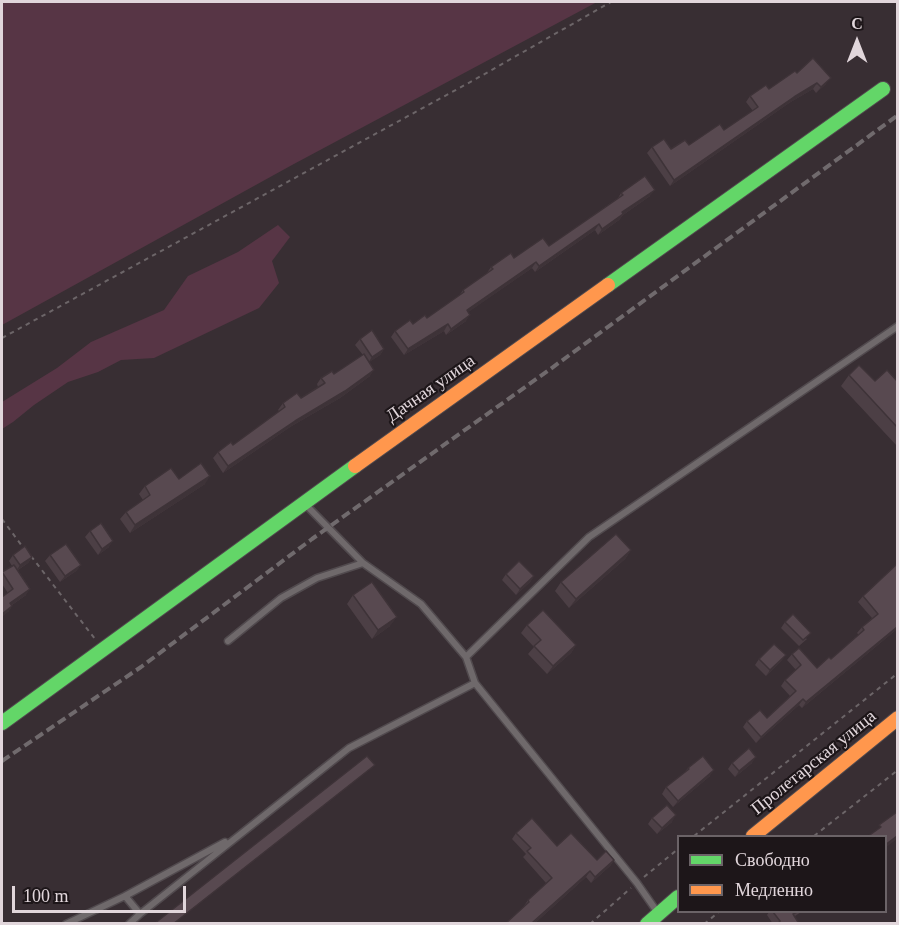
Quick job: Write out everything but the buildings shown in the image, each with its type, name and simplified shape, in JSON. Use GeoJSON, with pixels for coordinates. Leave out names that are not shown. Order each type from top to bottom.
{"type":"FeatureCollection","features":[{"type":"Feature","properties":{"kind":"street","name":"Дачная улица"},"geometry":{"type":"LineString","coordinates":[[2,723],[304,502],[883,89]]}},
{"type":"Feature","properties":{"kind":"street","name":"Пролетарская улица"},"geometry":{"type":"LineString","coordinates":[[755,835],[897,718]]}},
{"type":"Feature","properties":{"kind":"street"},"geometry":{"type":"LineString","coordinates":[[647,924],[677,898]]}},
{"type":"Feature","properties":{"kind":"lane"},"geometry":{"type":"LineString","coordinates":[[466,657],[589,537],[897,326]]}},
{"type":"Feature","properties":{"kind":"lane"},"geometry":{"type":"LineString","coordinates":[[304,502],[363,563],[421,604],[466,657],[475,683],[637,883],[659,914]]}},
{"type":"Feature","properties":{"kind":"lane"},"geometry":{"type":"LineString","coordinates":[[228,642],[280,598],[317,578],[363,563]]}},
{"type":"Feature","properties":{"kind":"lane"},"geometry":{"type":"LineString","coordinates":[[129,924],[349,748],[475,683]]}},
{"type":"Feature","properties":{"kind":"lane"},"geometry":{"type":"LineString","coordinates":[[66,924],[125,896],[240,834]]}},
{"type":"Feature","properties":{"kind":"lane"},"geometry":{"type":"LineString","coordinates":[[125,896],[140,914]]}},
{"type":"Feature","properties":{"kind":"path"},"geometry":{"type":"LineString","coordinates":[[2,338],[474,80],[611,2]]}},
{"type":"Feature","properties":{"kind":"path"},"geometry":{"type":"LineString","coordinates":[[2,519],[103,649]]}},
{"type":"Feature","properties":{"kind":"path"},"geometry":{"type":"LineString","coordinates":[[696,835],[897,673]]}},
{"type":"Feature","properties":{"kind":"path"},"geometry":{"type":"LineString","coordinates":[[816,835],[897,770]]}},
{"type":"Feature","properties":{"kind":"path"},"geometry":{"type":"LineString","coordinates":[[704,924],[718,913]]}},
{"type":"Feature","properties":{"kind":"shaded area"},"geometry":{"type":"Polygon","coordinates":[[[2,2],[597,2],[292,165],[2,325],[2,2]]]}},
{"type":"Feature","properties":{"kind":"shaded area"},"geometry":{"type":"Polygon","coordinates":[[[278,225],[290,237],[272,261],[279,283],[259,308],[154,358],[121,360],[98,372],[68,382],[2,429],[2,402],[57,368],[91,342],[164,310],[188,276],[238,252],[278,225]]]}},
{"type":"Feature","properties":{"kind":"railway"},"geometry":{"type":"LineString","coordinates":[[2,761],[141,667],[312,539],[549,370],[898,115]]}},
{"type":"Feature","properties":{"kind":"traffic: fast"},"geometry":{"type":"LineString","coordinates":[[608,285],[883,89]]}},
{"type":"Feature","properties":{"kind":"traffic: fast"},"geometry":{"type":"LineString","coordinates":[[2,723],[355,466]]}},
{"type":"Feature","properties":{"kind":"traffic: fast"},"geometry":{"type":"LineString","coordinates":[[647,924],[677,898]]}},
{"type":"Feature","properties":{"kind":"traffic: slow"},"geometry":{"type":"LineString","coordinates":[[355,466],[608,285]]}},
{"type":"Feature","properties":{"kind":"traffic: slow"},"geometry":{"type":"LineString","coordinates":[[754,835],[898,718]]}}]}
